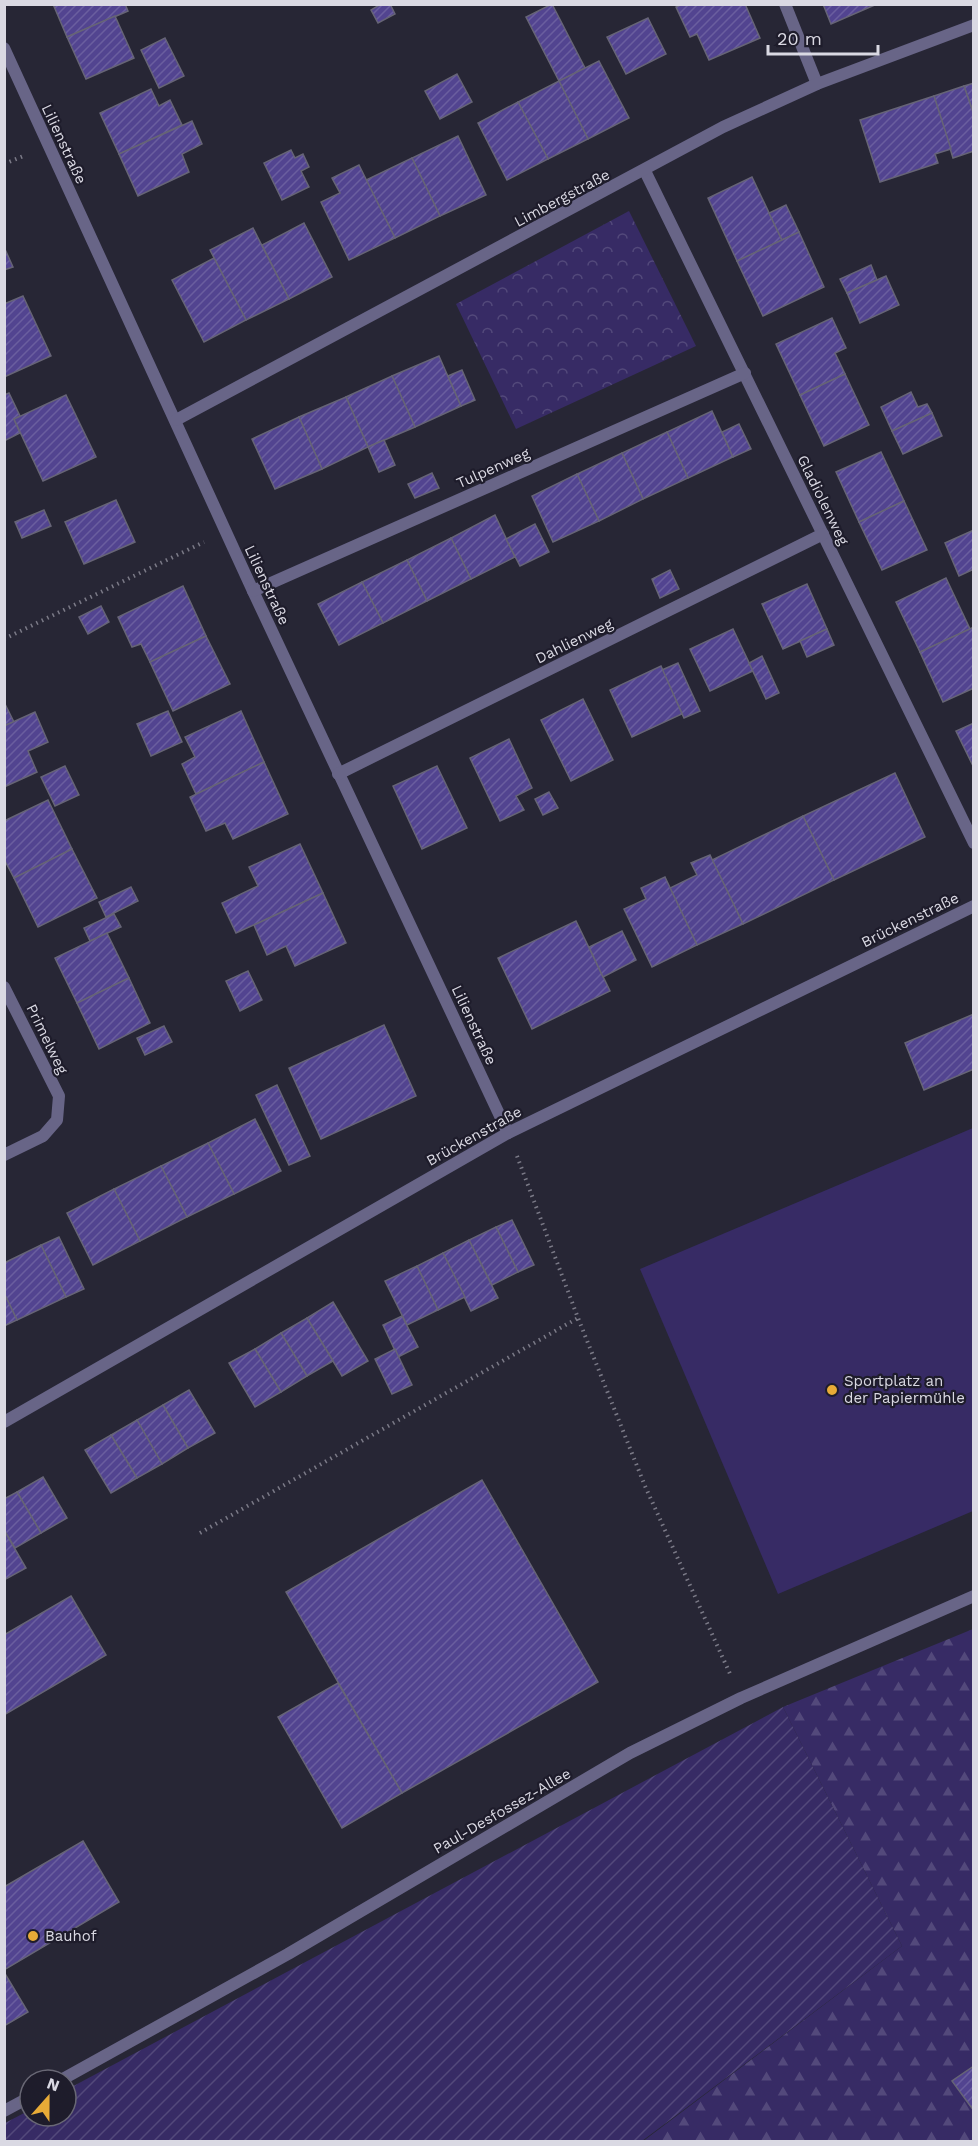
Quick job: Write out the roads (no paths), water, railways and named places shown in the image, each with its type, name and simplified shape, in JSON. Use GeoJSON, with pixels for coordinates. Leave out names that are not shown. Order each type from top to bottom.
{"type":"FeatureCollection","features":[{"type":"Feature","properties":{"kind":"street"},"geometry":{"type":"LineString","coordinates":[[785,4],[817,84]]}},
{"type":"Feature","properties":{"kind":"street","name":"Limbergstraße"},"geometry":{"type":"LineString","coordinates":[[176,420],[645,171],[723,127],[817,84],[974,25]]}},
{"type":"Feature","properties":{"kind":"street","name":"Lilienstraße"},"geometry":{"type":"LineString","coordinates":[[4,48],[253,591],[508,1133]]}},
{"type":"Feature","properties":{"kind":"street","name":"Gladiolenweg"},"geometry":{"type":"LineString","coordinates":[[645,171],[974,843]]}},
{"type":"Feature","properties":{"kind":"street","name":"Tulpenweg"},"geometry":{"type":"LineString","coordinates":[[253,591],[745,373]]}},
{"type":"Feature","properties":{"kind":"street","name":"Dahlienweg"},"geometry":{"type":"LineString","coordinates":[[339,774],[823,534]]}},
{"type":"Feature","properties":{"kind":"street","name":"Brückenstraße"},"geometry":{"type":"LineString","coordinates":[[4,1422],[508,1133],[974,906]]}},
{"type":"Feature","properties":{"kind":"street","name":"Primelweg"},"geometry":{"type":"LineString","coordinates":[[4,987],[59,1096],[57,1120],[43,1136],[4,1155]]}},
{"type":"Feature","properties":{"kind":"street","name":"Paul-Desfossez-Allee"},"geometry":{"type":"LineString","coordinates":[[78,2071],[288,1954],[630,1753],[741,1698],[974,1596]]}},
{"type":"Feature","properties":{"kind":"street"},"geometry":{"type":"LineString","coordinates":[[4,2111],[18,2103]]}},
{"type":"Feature","properties":{"kind":"place","name":"Sportplatz an der Papiermühle"},"geometry":{"type":"Point","coordinates":[832,1390]}},
{"type":"Feature","properties":{"kind":"place","name":"Bauhof"},"geometry":{"type":"Point","coordinates":[33,1936]}}]}
